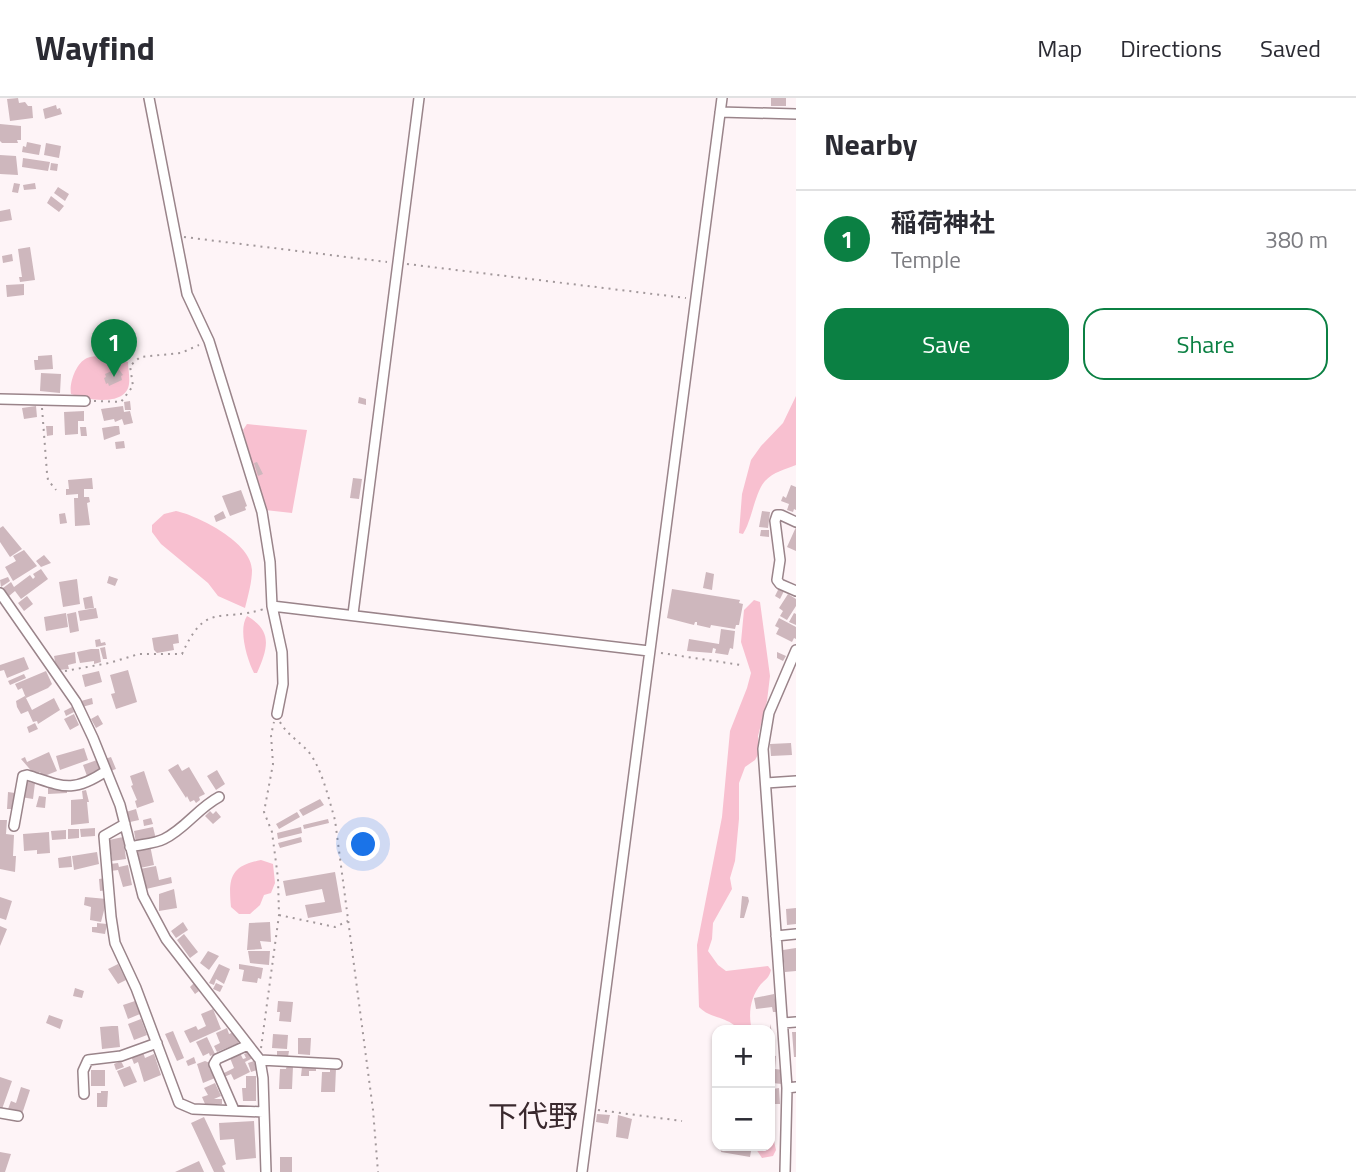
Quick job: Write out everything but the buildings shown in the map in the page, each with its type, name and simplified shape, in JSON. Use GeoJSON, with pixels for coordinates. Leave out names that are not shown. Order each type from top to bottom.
{"type":"FeatureCollection","features":[{"type":"Feature","properties":{"kind":"street"},"geometry":{"type":"LineString","coordinates":[[149,98],[187,294],[209,341],[262,512],[270,562],[272,606],[282,652],[283,684],[277,714]]}},
{"type":"Feature","properties":{"kind":"street"},"geometry":{"type":"LineString","coordinates":[[353,614],[419,98]]}},
{"type":"Feature","properties":{"kind":"street"},"geometry":{"type":"LineString","coordinates":[[582,1172],[722,98]]}},
{"type":"Feature","properties":{"kind":"street"},"geometry":{"type":"LineString","coordinates":[[720,112],[796,114]]}},
{"type":"Feature","properties":{"kind":"street"},"geometry":{"type":"LineString","coordinates":[[0,399],[86,401]]}},
{"type":"Feature","properties":{"kind":"street"},"geometry":{"type":"LineString","coordinates":[[796,522],[781,515],[777,515],[775,521],[780,560],[777,580],[796,591]]}},
{"type":"Feature","properties":{"kind":"street"},"geometry":{"type":"LineString","coordinates":[[0,593],[76,702],[120,805],[143,896],[166,939],[260,1060],[264,1086],[266,1172]]}},
{"type":"Feature","properties":{"kind":"street"},"geometry":{"type":"LineString","coordinates":[[272,606],[649,652]]}},
{"type":"Feature","properties":{"kind":"street"},"geometry":{"type":"LineString","coordinates":[[785,1172],[792,1087],[783,1023],[763,750],[769,713],[795,655]]}},
{"type":"Feature","properties":{"kind":"street"},"geometry":{"type":"LineString","coordinates":[[15,826],[23,776],[27,775],[53,785],[77,786],[88,783],[106,771]]}},
{"type":"Feature","properties":{"kind":"street"},"geometry":{"type":"LineString","coordinates":[[766,783],[796,781]]}},
{"type":"Feature","properties":{"kind":"street"},"geometry":{"type":"LineString","coordinates":[[130,847],[168,837],[207,803],[219,797]]}},
{"type":"Feature","properties":{"kind":"street"},"geometry":{"type":"LineString","coordinates":[[125,824],[104,836],[115,943],[136,988],[179,1103],[193,1109],[263,1112]]}},
{"type":"Feature","properties":{"kind":"street"},"geometry":{"type":"LineString","coordinates":[[776,936],[796,934]]}},
{"type":"Feature","properties":{"kind":"street"},"geometry":{"type":"LineString","coordinates":[[783,1023],[796,1022]]}},
{"type":"Feature","properties":{"kind":"street"},"geometry":{"type":"LineString","coordinates":[[83,1094],[83,1072],[88,1060],[121,1056],[157,1043]]}},
{"type":"Feature","properties":{"kind":"street"},"geometry":{"type":"LineString","coordinates":[[233,1110],[214,1064],[217,1059],[248,1045]]}},
{"type":"Feature","properties":{"kind":"street"},"geometry":{"type":"LineString","coordinates":[[260,1060],[337,1064]]}},
{"type":"Feature","properties":{"kind":"street"},"geometry":{"type":"LineString","coordinates":[[0,1113],[19,1116]]}},
{"type":"Feature","properties":{"kind":"path"},"geometry":{"type":"LineString","coordinates":[[177,236],[697,300]]}},
{"type":"Feature","properties":{"kind":"path"},"geometry":{"type":"LineString","coordinates":[[86,401],[121,402],[133,386],[130,366],[140,357],[181,353],[209,341]]}},
{"type":"Feature","properties":{"kind":"path"},"geometry":{"type":"LineString","coordinates":[[40,401],[48,480],[56,490]]}},
{"type":"Feature","properties":{"kind":"path"},"geometry":{"type":"LineString","coordinates":[[54,673],[109,663],[139,654],[182,654],[197,626],[211,618],[254,612],[272,606]]}},
{"type":"Feature","properties":{"kind":"path"},"geometry":{"type":"LineString","coordinates":[[649,652],[740,665]]}},
{"type":"Feature","properties":{"kind":"path"},"geometry":{"type":"LineString","coordinates":[[260,1060],[279,915],[272,832],[264,811],[273,764],[271,735],[277,714]]}},
{"type":"Feature","properties":{"kind":"path"},"geometry":{"type":"LineString","coordinates":[[277,714],[280,724],[308,750],[335,820],[373,1110],[378,1172]]}},
{"type":"Feature","properties":{"kind":"path"},"geometry":{"type":"LineString","coordinates":[[279,915],[335,927],[349,921]]}},
{"type":"Feature","properties":{"kind":"path"},"geometry":{"type":"LineString","coordinates":[[590,1109],[682,1121]]}},
{"type":"Feature","properties":{"kind":"shaded area"},"geometry":{"type":"Polygon","coordinates":[[[104,355],[128,362],[129,384],[126,391],[114,399],[105,400],[71,394],[72,379],[80,364],[87,358],[104,355]]]}},
{"type":"Feature","properties":{"kind":"shaded area"},"geometry":{"type":"Polygon","coordinates":[[[796,396],[796,465],[765,481],[743,534],[739,533],[742,494],[751,460],[783,423],[796,396]]]}},
{"type":"Feature","properties":{"kind":"shaded area"},"geometry":{"type":"Polygon","coordinates":[[[247,424],[307,430],[292,513],[265,510],[243,430],[247,424]]]}},
{"type":"Feature","properties":{"kind":"shaded area"},"geometry":{"type":"Polygon","coordinates":[[[176,511],[223,532],[243,550],[250,560],[252,570],[245,608],[218,596],[208,583],[161,544],[152,532],[152,525],[164,514],[176,511]]]}},
{"type":"Feature","properties":{"kind":"shaded area"},"geometry":{"type":"Polygon","coordinates":[[[754,600],[760,602],[770,676],[758,736],[759,753],[755,760],[745,767],[739,783],[739,819],[735,861],[730,878],[732,889],[713,923],[708,951],[726,971],[768,966],[771,970],[752,1000],[751,1025],[734,1025],[699,1007],[697,945],[722,817],[730,731],[751,673],[741,642],[744,610],[754,600]]]}},
{"type":"Feature","properties":{"kind":"shaded area"},"geometry":{"type":"Polygon","coordinates":[[[247,616],[261,628],[266,641],[264,656],[257,673],[254,673],[251,667],[244,644],[243,628],[247,616]]]}},
{"type":"Feature","properties":{"kind":"shaded area"},"geometry":{"type":"Polygon","coordinates":[[[261,860],[273,864],[275,883],[271,893],[264,895],[260,905],[250,914],[239,914],[231,907],[231,881],[243,866],[261,860]]]}},
{"type":"Feature","properties":{"kind":"shaded area"},"geometry":{"type":"Polygon","coordinates":[[[775,1146],[776,1150],[773,1156],[762,1158],[757,1151],[775,1151],[775,1146]]]}},
{"type":"Feature","properties":{"kind":"place","name":"稲荷神社"},"geometry":{"type":"Point","coordinates":[114,377]}},
{"type":"Feature","properties":{"kind":"district","name":"下代野"},"geometry":{"type":"Point","coordinates":[533,1116]}}]}
